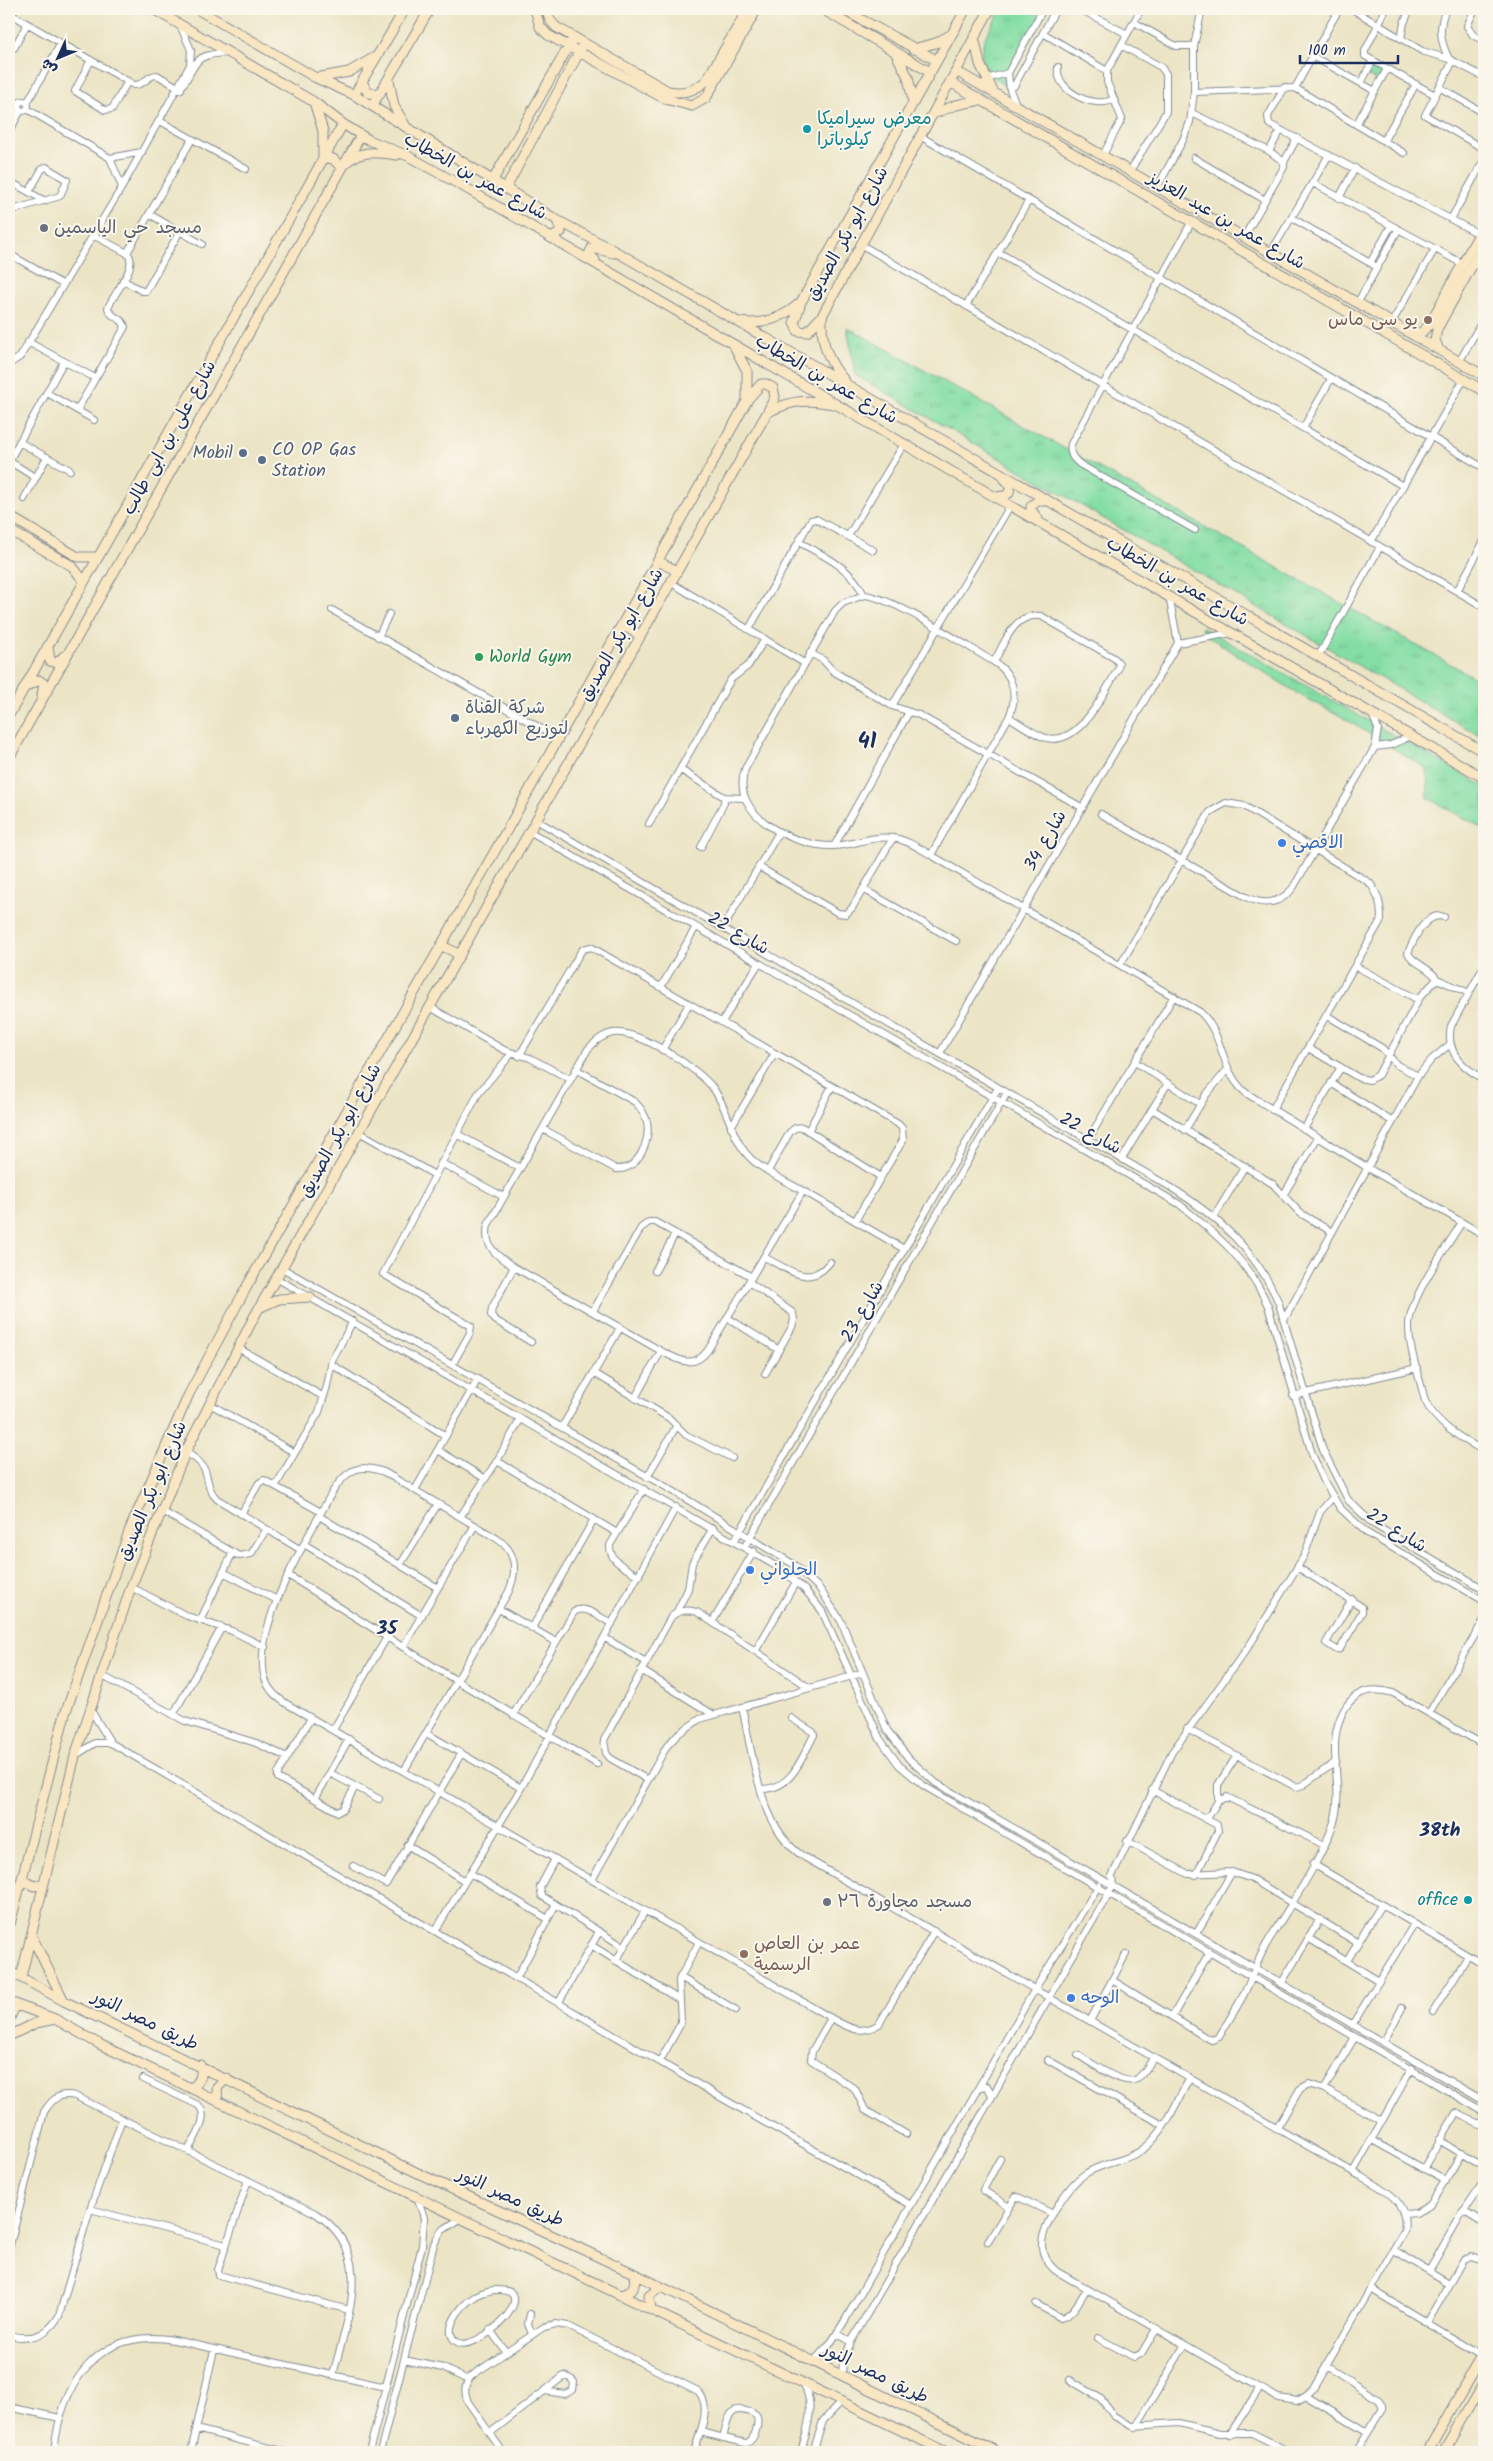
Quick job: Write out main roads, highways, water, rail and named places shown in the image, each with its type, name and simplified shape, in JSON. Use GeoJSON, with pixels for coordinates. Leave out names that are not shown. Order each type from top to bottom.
{"type":"FeatureCollection","features":[{"type":"Feature","properties":{"kind":"place","name":"معرض سيراميكا كيلوباترا"},"geometry":{"type":"Point","coordinates":[807,129]}},
{"type":"Feature","properties":{"kind":"place","name":"مسجد حي الياسمين"},"geometry":{"type":"Point","coordinates":[44,228]}},
{"type":"Feature","properties":{"kind":"place","name":"يو سى ماس"},"geometry":{"type":"Point","coordinates":[1428,320]}},
{"type":"Feature","properties":{"kind":"place","name":"Mobil"},"geometry":{"type":"Point","coordinates":[243,453]}},
{"type":"Feature","properties":{"kind":"place","name":"CO OP Gas Station"},"geometry":{"type":"Point","coordinates":[262,460]}},
{"type":"Feature","properties":{"kind":"place","name":"World Gym"},"geometry":{"type":"Point","coordinates":[479,657]}},
{"type":"Feature","properties":{"kind":"place","name":"شركة القناة لتوزيع الكهرباء"},"geometry":{"type":"Point","coordinates":[455,718]}},
{"type":"Feature","properties":{"kind":"place","name":"الاقصي"},"geometry":{"type":"Point","coordinates":[1282,843]}},
{"type":"Feature","properties":{"kind":"place","name":"الحلواني"},"geometry":{"type":"Point","coordinates":[750,1570]}},
{"type":"Feature","properties":{"kind":"place","name":"office"},"geometry":{"type":"Point","coordinates":[1468,1900]}},
{"type":"Feature","properties":{"kind":"place","name":"مسجد مجاورة ٣٦"},"geometry":{"type":"Point","coordinates":[827,1902]}},
{"type":"Feature","properties":{"kind":"place","name":"عمر بن العاص الرسمية"},"geometry":{"type":"Point","coordinates":[744,1954]}},
{"type":"Feature","properties":{"kind":"place","name":"الوحه"},"geometry":{"type":"Point","coordinates":[1071,1998]}},
{"type":"Feature","properties":{"kind":"district","name":"41"},"geometry":{"type":"Point","coordinates":[867,742]}},
{"type":"Feature","properties":{"kind":"district","name":"35"},"geometry":{"type":"Point","coordinates":[387,1629]}},
{"type":"Feature","properties":{"kind":"district","name":"38th"},"geometry":{"type":"Point","coordinates":[1440,1831]}}]}
